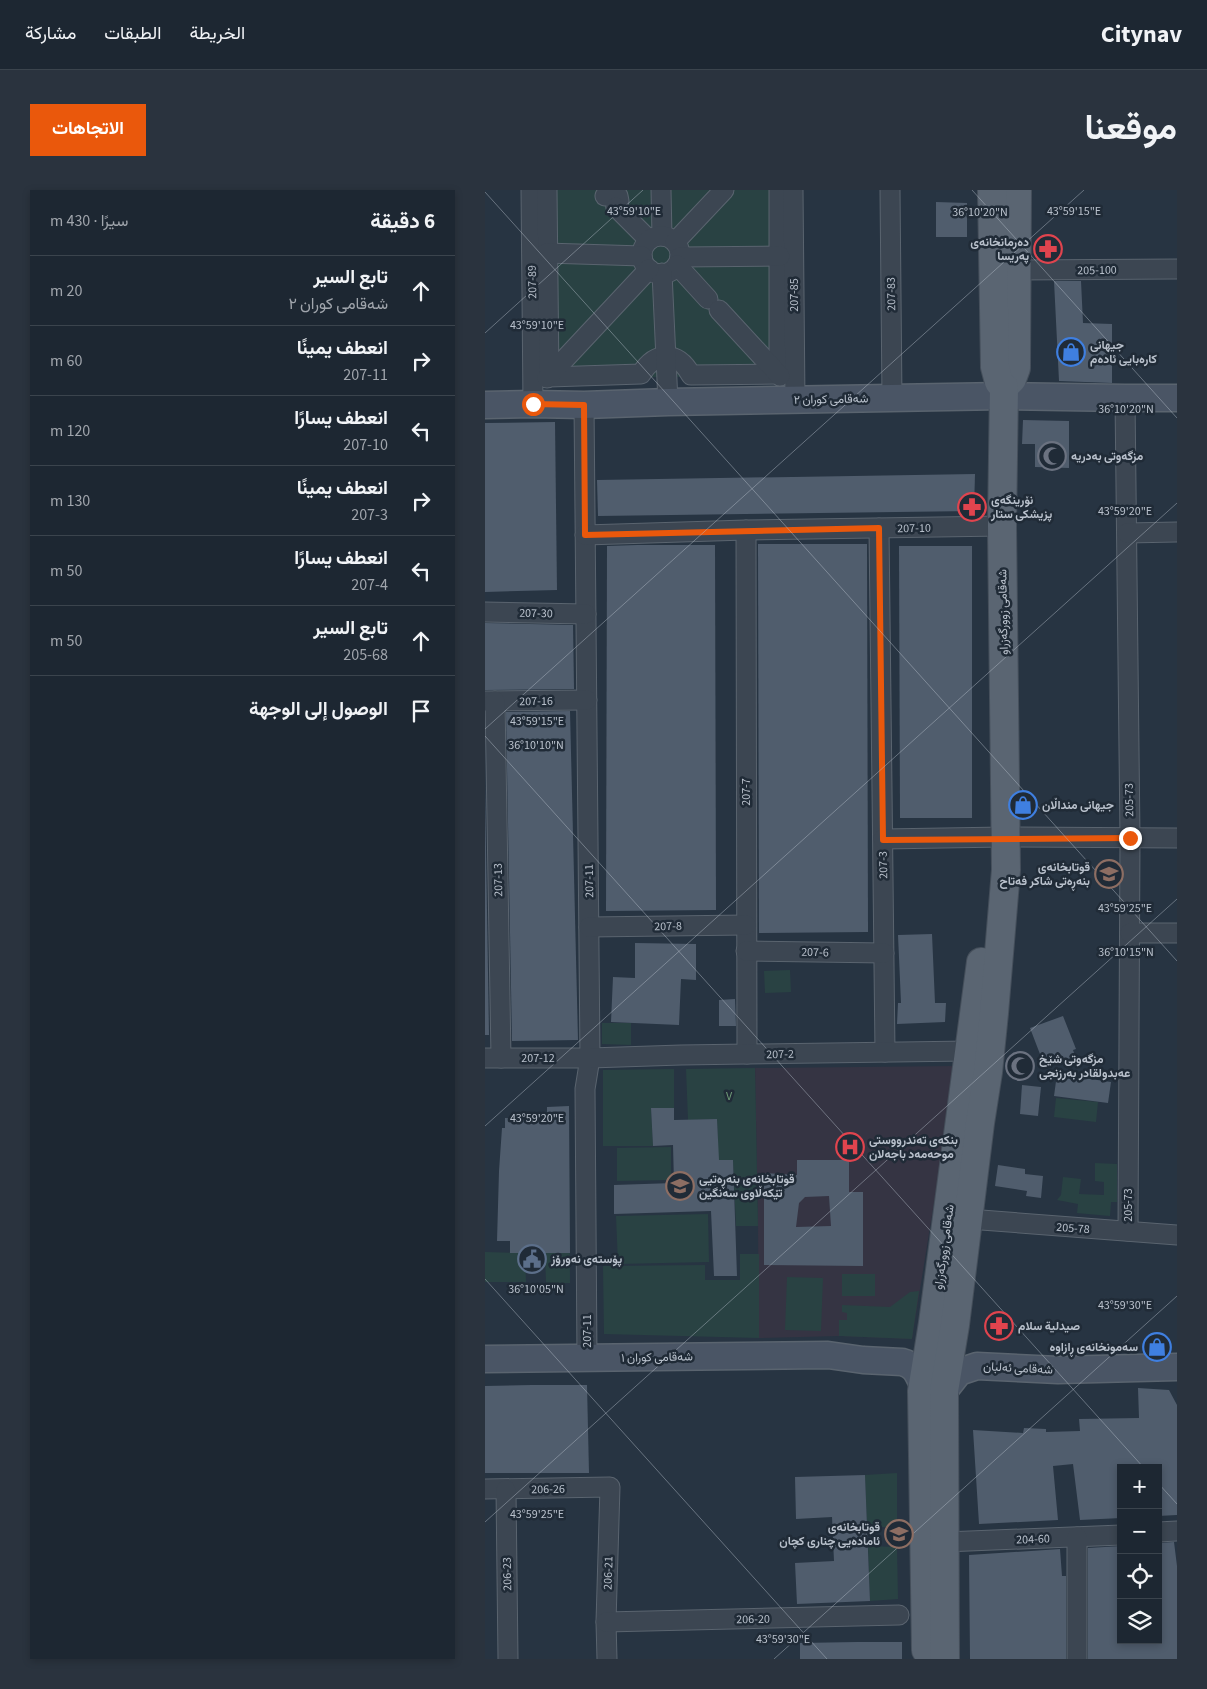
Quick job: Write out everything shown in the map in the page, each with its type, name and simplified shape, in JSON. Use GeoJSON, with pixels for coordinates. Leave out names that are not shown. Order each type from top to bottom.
{"type":"FeatureCollection","features":[{"type":"Feature","properties":{"kind":"main road","name":"شەقامی زوورگەزراو"},"geometry":{"type":"LineString","coordinates":[[926,1659],[934,1388],[944,1327],[968,1219],[995,1013],[1005,870],[1002,526],[1004,391],[996,375],[995,367],[992,190]]}},
{"type":"Feature","properties":{"kind":"main road","name":"شەقامی زوورگەزراو"},"geometry":{"type":"LineString","coordinates":[[1004,391],[1012,379],[1016,368],[1017,190]]}},
{"type":"Feature","properties":{"kind":"main road","name":"شەقامی زوورگەزراو"},"geometry":{"type":"LineString","coordinates":[[944,1327],[969,1051],[987,924],[1004,838]]}},
{"type":"Feature","properties":{"kind":"main road","name":"شەقامی زوورگەزراو"},"geometry":{"type":"LineString","coordinates":[[934,1388],[945,1542],[945,1659]]}},
{"type":"Feature","properties":{"kind":"street","name":"207-89"},"geometry":{"type":"LineString","coordinates":[[531,190],[533,404]]}},
{"type":"Feature","properties":{"kind":"street"},"geometry":{"type":"LineString","coordinates":[[547,190],[548,378]]}},
{"type":"Feature","properties":{"kind":"street"},"geometry":{"type":"LineString","coordinates":[[661,190],[668,402]]}},
{"type":"Feature","properties":{"kind":"street"},"geometry":{"type":"LineString","coordinates":[[548,378],[724,190]]}},
{"type":"Feature","properties":{"kind":"street"},"geometry":{"type":"LineString","coordinates":[[779,190],[779,375]]}},
{"type":"Feature","properties":{"kind":"street","name":"207-85"},"geometry":{"type":"LineString","coordinates":[[793,190],[795,400]]}},
{"type":"Feature","properties":{"kind":"street","name":"207-83"},"geometry":{"type":"LineString","coordinates":[[889,190],[892,399]]}},
{"type":"Feature","properties":{"kind":"street"},"geometry":{"type":"LineString","coordinates":[[607,198],[713,304],[779,375]]}},
{"type":"Feature","properties":{"kind":"street"},"geometry":{"type":"LineString","coordinates":[[547,253],[780,256]]}},
{"type":"Feature","properties":{"kind":"street","name":"205-100"},"geometry":{"type":"LineString","coordinates":[[1017,270],[1177,269]]}},
{"type":"Feature","properties":{"kind":"street"},"geometry":{"type":"LineString","coordinates":[[548,378],[641,374],[649,362],[666,356],[680,360],[691,375],[779,375]]}},
{"type":"Feature","properties":{"kind":"street","name":"شەقامی کوران ٢"},"geometry":{"type":"LineString","coordinates":[[485,405],[892,399],[1004,391],[1125,398],[1177,398]]}},
{"type":"Feature","properties":{"kind":"street","name":"205-73"},"geometry":{"type":"LineString","coordinates":[[1125,398],[1130,838],[1128,1231]]}},
{"type":"Feature","properties":{"kind":"street","name":"207-11"},"geometry":{"type":"LineString","coordinates":[[584,405],[591,1058],[585,1089],[587,1357]]}},
{"type":"Feature","properties":{"kind":"street","name":"207-10"},"geometry":{"type":"LineString","coordinates":[[585,535],[746,530],[1002,526]]}},
{"type":"Feature","properties":{"kind":"street","name":"207-3"},"geometry":{"type":"LineString","coordinates":[[879,528],[885,1052]]}},
{"type":"Feature","properties":{"kind":"street","name":"207-7"},"geometry":{"type":"LineString","coordinates":[[746,530],[747,1054]]}},
{"type":"Feature","properties":{"kind":"street"},"geometry":{"type":"LineString","coordinates":[[1127,533],[1177,532]]}},
{"type":"Feature","properties":{"kind":"street","name":"207-30"},"geometry":{"type":"LineString","coordinates":[[485,612],[586,614]]}},
{"type":"Feature","properties":{"kind":"street","name":"207-16"},"geometry":{"type":"LineString","coordinates":[[490,701],[587,700]]}},
{"type":"Feature","properties":{"kind":"street","name":"207-13"},"geometry":{"type":"LineString","coordinates":[[490,701],[493,1058]]}},
{"type":"Feature","properties":{"kind":"street"},"geometry":{"type":"LineString","coordinates":[[883,840],[1177,838]]}},
{"type":"Feature","properties":{"kind":"street","name":"207-8"},"geometry":{"type":"LineString","coordinates":[[589,927],[746,925]]}},
{"type":"Feature","properties":{"kind":"street"},"geometry":{"type":"LineString","coordinates":[[1129,933],[1177,932]]}},
{"type":"Feature","properties":{"kind":"street","name":"207-6"},"geometry":{"type":"LineString","coordinates":[[746,951],[884,953]]}},
{"type":"Feature","properties":{"kind":"street","name":"207-2"},"geometry":{"type":"LineString","coordinates":[[591,1058],[969,1051]]}},
{"type":"Feature","properties":{"kind":"street","name":"207-12"},"geometry":{"type":"LineString","coordinates":[[493,1058],[591,1058]]}},
{"type":"Feature","properties":{"kind":"street","name":"205-78"},"geometry":{"type":"LineString","coordinates":[[968,1219],[1177,1235]]}},
{"type":"Feature","properties":{"kind":"street","name":"شەقامی کوران ١"},"geometry":{"type":"LineString","coordinates":[[828,1355],[863,1347],[914,1351],[923,1346],[944,1327]]}},
{"type":"Feature","properties":{"kind":"street","name":"شەقامی ئەلبان"},"geometry":{"type":"LineString","coordinates":[[944,1327],[966,1348],[978,1356],[1049,1360],[1071,1369]]}},
{"type":"Feature","properties":{"kind":"street","name":"شەقامی کوران ١"},"geometry":{"type":"LineString","coordinates":[[485,1359],[828,1355],[851,1359],[903,1362],[909,1364],[934,1388]]}},
{"type":"Feature","properties":{"kind":"street","name":"شەقامی ئەلبان"},"geometry":{"type":"LineString","coordinates":[[934,1388],[959,1372],[977,1366],[1045,1370],[1175,1371]]}},
{"type":"Feature","properties":{"kind":"street","name":"206-26"},"geometry":{"type":"LineString","coordinates":[[485,1489],[610,1487]]}},
{"type":"Feature","properties":{"kind":"street","name":"206-21"},"geometry":{"type":"LineString","coordinates":[[607,1659],[606,1622],[610,1487]]}},
{"type":"Feature","properties":{"kind":"street","name":"206-23"},"geometry":{"type":"LineString","coordinates":[[506,1490],[508,1659]]}},
{"type":"Feature","properties":{"kind":"street"},"geometry":{"type":"LineString","coordinates":[[1162,1532],[1177,1531]]}},
{"type":"Feature","properties":{"kind":"street","name":"204-60"},"geometry":{"type":"LineString","coordinates":[[945,1542],[1117,1535]]}},
{"type":"Feature","properties":{"kind":"street"},"geometry":{"type":"LineString","coordinates":[[1077,1537],[1077,1659]]}},
{"type":"Feature","properties":{"kind":"street","name":"206-20"},"geometry":{"type":"LineString","coordinates":[[606,1622],[899,1615]]}},
{"type":"Feature","properties":{"kind":"shaded area","name":"بنکەی تەندرووستی موحەمەد باجەلان"},"geometry":{"type":"Polygon","coordinates":[[[956,1066],[912,1339],[839,1336],[759,1338],[755,1068],[956,1066]]]}},
{"type":"Feature","properties":{"kind":"green space"},"geometry":{"type":"Polygon","coordinates":[[[545,190],[780,190],[780,376],[547,378],[545,190]]]}},
{"type":"Feature","properties":{"kind":"green space"},"geometry":{"type":"Polygon","coordinates":[[[790,970],[791,992],[765,993],[764,971],[790,970]]]}},
{"type":"Feature","properties":{"kind":"green space"},"geometry":{"type":"Polygon","coordinates":[[[602,1023],[631,1023],[631,1045],[602,1044],[602,1023]]]}},
{"type":"Feature","properties":{"kind":"green space","name":"V"},"geometry":{"type":"Polygon","coordinates":[[[755,1068],[758,1226],[736,1226],[733,1160],[685,1161],[718,1147],[717,1119],[688,1120],[686,1069],[755,1068]]]}},
{"type":"Feature","properties":{"kind":"green space"},"geometry":{"type":"Polygon","coordinates":[[[674,1069],[674,1108],[651,1109],[653,1146],[603,1146],[603,1070],[674,1069]]]}},
{"type":"Feature","properties":{"kind":"green space"},"geometry":{"type":"Polygon","coordinates":[[[1056,1098],[1098,1102],[1096,1122],[1054,1117],[1056,1098]]]}},
{"type":"Feature","properties":{"kind":"green space"},"geometry":{"type":"Polygon","coordinates":[[[671,1147],[671,1180],[617,1181],[617,1148],[671,1147]]]}},
{"type":"Feature","properties":{"kind":"green space"},"geometry":{"type":"Polygon","coordinates":[[[569,1157],[570,1283],[546,1283],[545,1253],[569,1157]]]}},
{"type":"Feature","properties":{"kind":"green space"},"geometry":{"type":"Polygon","coordinates":[[[1095,1163],[1117,1164],[1117,1202],[1111,1202],[1110,1216],[1077,1213],[1078,1204],[1057,1200],[1061,1195],[1063,1177],[1081,1179],[1079,1194],[1104,1195],[1104,1182],[1095,1181],[1095,1163]]]}},
{"type":"Feature","properties":{"kind":"green space"},"geometry":{"type":"Polygon","coordinates":[[[708,1214],[709,1262],[618,1264],[616,1216],[708,1214]]]}},
{"type":"Feature","properties":{"kind":"green space"},"geometry":{"type":"Polygon","coordinates":[[[485,1252],[525,1253],[526,1282],[485,1282],[485,1252]]]}},
{"type":"Feature","properties":{"kind":"green space"},"geometry":{"type":"Polygon","coordinates":[[[740,1254],[759,1254],[759,1338],[604,1334],[603,1266],[705,1265],[705,1280],[740,1280],[740,1254]]]}},
{"type":"Feature","properties":{"kind":"green space"},"geometry":{"type":"Polygon","coordinates":[[[842,1274],[875,1274],[875,1296],[842,1296],[842,1274]]]}},
{"type":"Feature","properties":{"kind":"green space"},"geometry":{"type":"Polygon","coordinates":[[[787,1277],[823,1278],[821,1331],[785,1330],[787,1277]]]}},
{"type":"Feature","properties":{"kind":"green space"},"geometry":{"type":"Polygon","coordinates":[[[919,1291],[912,1339],[839,1336],[839,1320],[847,1320],[847,1313],[842,1312],[842,1305],[890,1307],[910,1292],[919,1291]]]}},
{"type":"Feature","properties":{"kind":"green space"},"geometry":{"type":"Polygon","coordinates":[[[897,1473],[897,1527],[867,1527],[865,1475],[897,1473]]]}},
{"type":"Feature","properties":{"kind":"green space"},"geometry":{"type":"Polygon","coordinates":[[[868,1546],[897,1547],[898,1599],[870,1601],[868,1546]]]}},
{"type":"Feature","properties":{"kind":"building"},"geometry":{"type":"Polygon","coordinates":[[[936,202],[967,203],[967,237],[936,237],[936,202]]]}},
{"type":"Feature","properties":{"kind":"building"},"geometry":{"type":"Polygon","coordinates":[[[1054,281],[1081,281],[1083,323],[1112,324],[1112,383],[1059,381],[1054,281]]]}},
{"type":"Feature","properties":{"kind":"building","name":"مزگه‌وتی به‌دریه"},"geometry":{"type":"Polygon","coordinates":[[[1023,420],[1069,421],[1069,468],[1035,467],[1035,444],[1022,444],[1023,420]]]}},
{"type":"Feature","properties":{"kind":"building"},"geometry":{"type":"Polygon","coordinates":[[[555,422],[557,590],[485,592],[485,423],[555,422]]]}},
{"type":"Feature","properties":{"kind":"building"},"geometry":{"type":"Polygon","coordinates":[[[975,474],[974,511],[598,516],[597,480],[975,474]]]}},
{"type":"Feature","properties":{"kind":"building"},"geometry":{"type":"Polygon","coordinates":[[[758,544],[867,544],[868,932],[759,933],[758,544]]]}},
{"type":"Feature","properties":{"kind":"building"},"geometry":{"type":"Polygon","coordinates":[[[715,545],[716,910],[606,911],[607,546],[715,545]]]}},
{"type":"Feature","properties":{"kind":"building"},"geometry":{"type":"Polygon","coordinates":[[[899,546],[972,546],[972,818],[900,818],[899,546]]]}},
{"type":"Feature","properties":{"kind":"building"},"geometry":{"type":"Polygon","coordinates":[[[485,623],[573,625],[574,689],[485,690],[485,623]]]}},
{"type":"Feature","properties":{"kind":"building"},"geometry":{"type":"Polygon","coordinates":[[[570,711],[578,1040],[512,1041],[506,712],[570,711]]]}},
{"type":"Feature","properties":{"kind":"building"},"geometry":{"type":"Polygon","coordinates":[[[485,785],[489,1035],[485,1035],[485,785]]]}},
{"type":"Feature","properties":{"kind":"building"},"geometry":{"type":"Polygon","coordinates":[[[932,934],[935,1003],[946,1003],[945,1022],[897,1024],[898,1003],[901,1003],[898,935],[932,934]]]}},
{"type":"Feature","properties":{"kind":"building"},"geometry":{"type":"Polygon","coordinates":[[[635,943],[696,944],[696,980],[681,979],[679,1025],[611,1022],[613,977],[635,978],[635,943]]]}},
{"type":"Feature","properties":{"kind":"building"},"geometry":{"type":"Polygon","coordinates":[[[735,999],[736,1026],[719,1026],[719,1000],[735,999]]]}},
{"type":"Feature","properties":{"kind":"building"},"geometry":{"type":"Polygon","coordinates":[[[1063,1016],[1076,1049],[1073,1050],[1075,1056],[1059,1063],[1060,1056],[1043,1062],[1030,1028],[1063,1016]]]}},
{"type":"Feature","properties":{"kind":"building"},"geometry":{"type":"Polygon","coordinates":[[[1057,1074],[1111,1082],[1108,1103],[1054,1096],[1057,1074]]]}},
{"type":"Feature","properties":{"kind":"building"},"geometry":{"type":"Polygon","coordinates":[[[1022,1085],[1041,1087],[1038,1116],[1020,1114],[1022,1085]]]}},
{"type":"Feature","properties":{"kind":"building"},"geometry":{"type":"Polygon","coordinates":[[[569,1106],[570,1253],[510,1253],[510,1241],[497,1241],[499,1171],[502,1128],[505,1128],[505,1118],[547,1121],[547,1107],[569,1106]]]}},
{"type":"Feature","properties":{"kind":"building","name":"قوتابخانەی بنەڕەتیی تێکەڵاوی سەنگین"},"geometry":{"type":"Polygon","coordinates":[[[651,1108],[674,1108],[674,1120],[717,1119],[719,1160],[733,1160],[737,1276],[714,1276],[711,1211],[614,1214],[614,1185],[674,1183],[673,1145],[653,1146],[651,1108]]]}},
{"type":"Feature","properties":{"kind":"building","name":"بنکەی تەندرووستی موحەمەد باجەلان"},"geometry":{"type":"Polygon","coordinates":[[[797,1160],[849,1160],[849,1192],[863,1192],[863,1266],[764,1265],[764,1173],[797,1175],[797,1160]],[[829,1196],[805,1197],[799,1203],[796,1227],[831,1226],[829,1196]]]}},
{"type":"Feature","properties":{"kind":"building"},"geometry":{"type":"Polygon","coordinates":[[[998,1165],[1025,1169],[1025,1174],[1043,1176],[1041,1198],[1026,1196],[1027,1191],[995,1186],[998,1165]]]}},
{"type":"Feature","properties":{"kind":"building"},"geometry":{"type":"Polygon","coordinates":[[[587,1385],[589,1473],[485,1473],[485,1386],[587,1385]]]}},
{"type":"Feature","properties":{"kind":"building"},"geometry":{"type":"Polygon","coordinates":[[[1138,1388],[1169,1390],[1177,1405],[1177,1515],[1162,1516],[1162,1464],[1117,1464],[1117,1518],[1080,1520],[1073,1464],[1053,1466],[1058,1520],[979,1524],[973,1430],[1023,1433],[1024,1428],[1046,1429],[1046,1432],[1080,1431],[1079,1419],[1139,1418],[1138,1388]]]}},
{"type":"Feature","properties":{"kind":"building","name":"قوتابخانەی ئامادەیی چناری کچان"},"geometry":{"type":"Polygon","coordinates":[[[865,1475],[870,1601],[797,1604],[795,1563],[834,1561],[832,1517],[796,1519],[795,1477],[865,1475]]]}},
{"type":"Feature","properties":{"kind":"building"},"geometry":{"type":"Polygon","coordinates":[[[1174,1542],[1177,1566],[1177,1659],[1088,1659],[1088,1548],[1117,1546],[1117,1644],[1162,1644],[1162,1543],[1174,1542]]]}},
{"type":"Feature","properties":{"kind":"building"},"geometry":{"type":"Polygon","coordinates":[[[1060,1549],[1062,1576],[1066,1576],[1066,1659],[970,1659],[969,1555],[1060,1549]]]}},
{"type":"Feature","properties":{"kind":"building"},"geometry":{"type":"Polygon","coordinates":[[[902,1642],[902,1659],[800,1659],[800,1643],[902,1642]]]}},
{"type":"Feature","properties":{"kind":"place","name":"دەرمانخانەی پەریسا"},"geometry":{"type":"Point","coordinates":[1048,249]}},
{"type":"Feature","properties":{"kind":"place","name":"جیهانی کارەبایی ئادەم"},"geometry":{"type":"Point","coordinates":[1071,352]}},
{"type":"Feature","properties":{"kind":"place","name":"مزگه‌وتی به‌دریه"},"geometry":{"type":"Point","coordinates":[1052,456]}},
{"type":"Feature","properties":{"kind":"place","name":"نۆرینگەی پزیشکی ستار"},"geometry":{"type":"Point","coordinates":[972,507]}},
{"type":"Feature","properties":{"kind":"place","name":"جیهانی منداڵان"},"geometry":{"type":"Point","coordinates":[1023,805]}},
{"type":"Feature","properties":{"kind":"place","name":"قوتابخانەی بنەڕەتی شاكر فەتاح"},"geometry":{"type":"Point","coordinates":[1109,874]}},
{"type":"Feature","properties":{"kind":"place","name":"مزگەوتی شێخ عەبدولقادر بەرزنجی"},"geometry":{"type":"Point","coordinates":[1020,1066]}},
{"type":"Feature","properties":{"kind":"place","name":"بنکەی تەندرووستی موحەمەد باجەلان"},"geometry":{"type":"Point","coordinates":[850,1147]}},
{"type":"Feature","properties":{"kind":"place","name":"قوتابخانەی بنەڕەتیی تێکەڵاوی سەنگین"},"geometry":{"type":"Point","coordinates":[680,1186]}},
{"type":"Feature","properties":{"kind":"place","name":"پۆسته‌ی نه‌ورۆز"},"geometry":{"type":"Point","coordinates":[532,1259]}},
{"type":"Feature","properties":{"kind":"place","name":"صیدلیة سلام"},"geometry":{"type":"Point","coordinates":[999,1326]}},
{"type":"Feature","properties":{"kind":"place","name":"سەمونخانەی ڕازاوە"},"geometry":{"type":"Point","coordinates":[1157,1347]}},
{"type":"Feature","properties":{"kind":"place","name":"قوتابخانەی ئامادەیی چناری کچان"},"geometry":{"type":"Point","coordinates":[899,1534]}},
{"type":"Feature","properties":{"kind":"route"},"geometry":{"type":"LineString","coordinates":[[533,404],[584,405],[585,535],[879,528],[883,840],[1130,838]]}}]}
